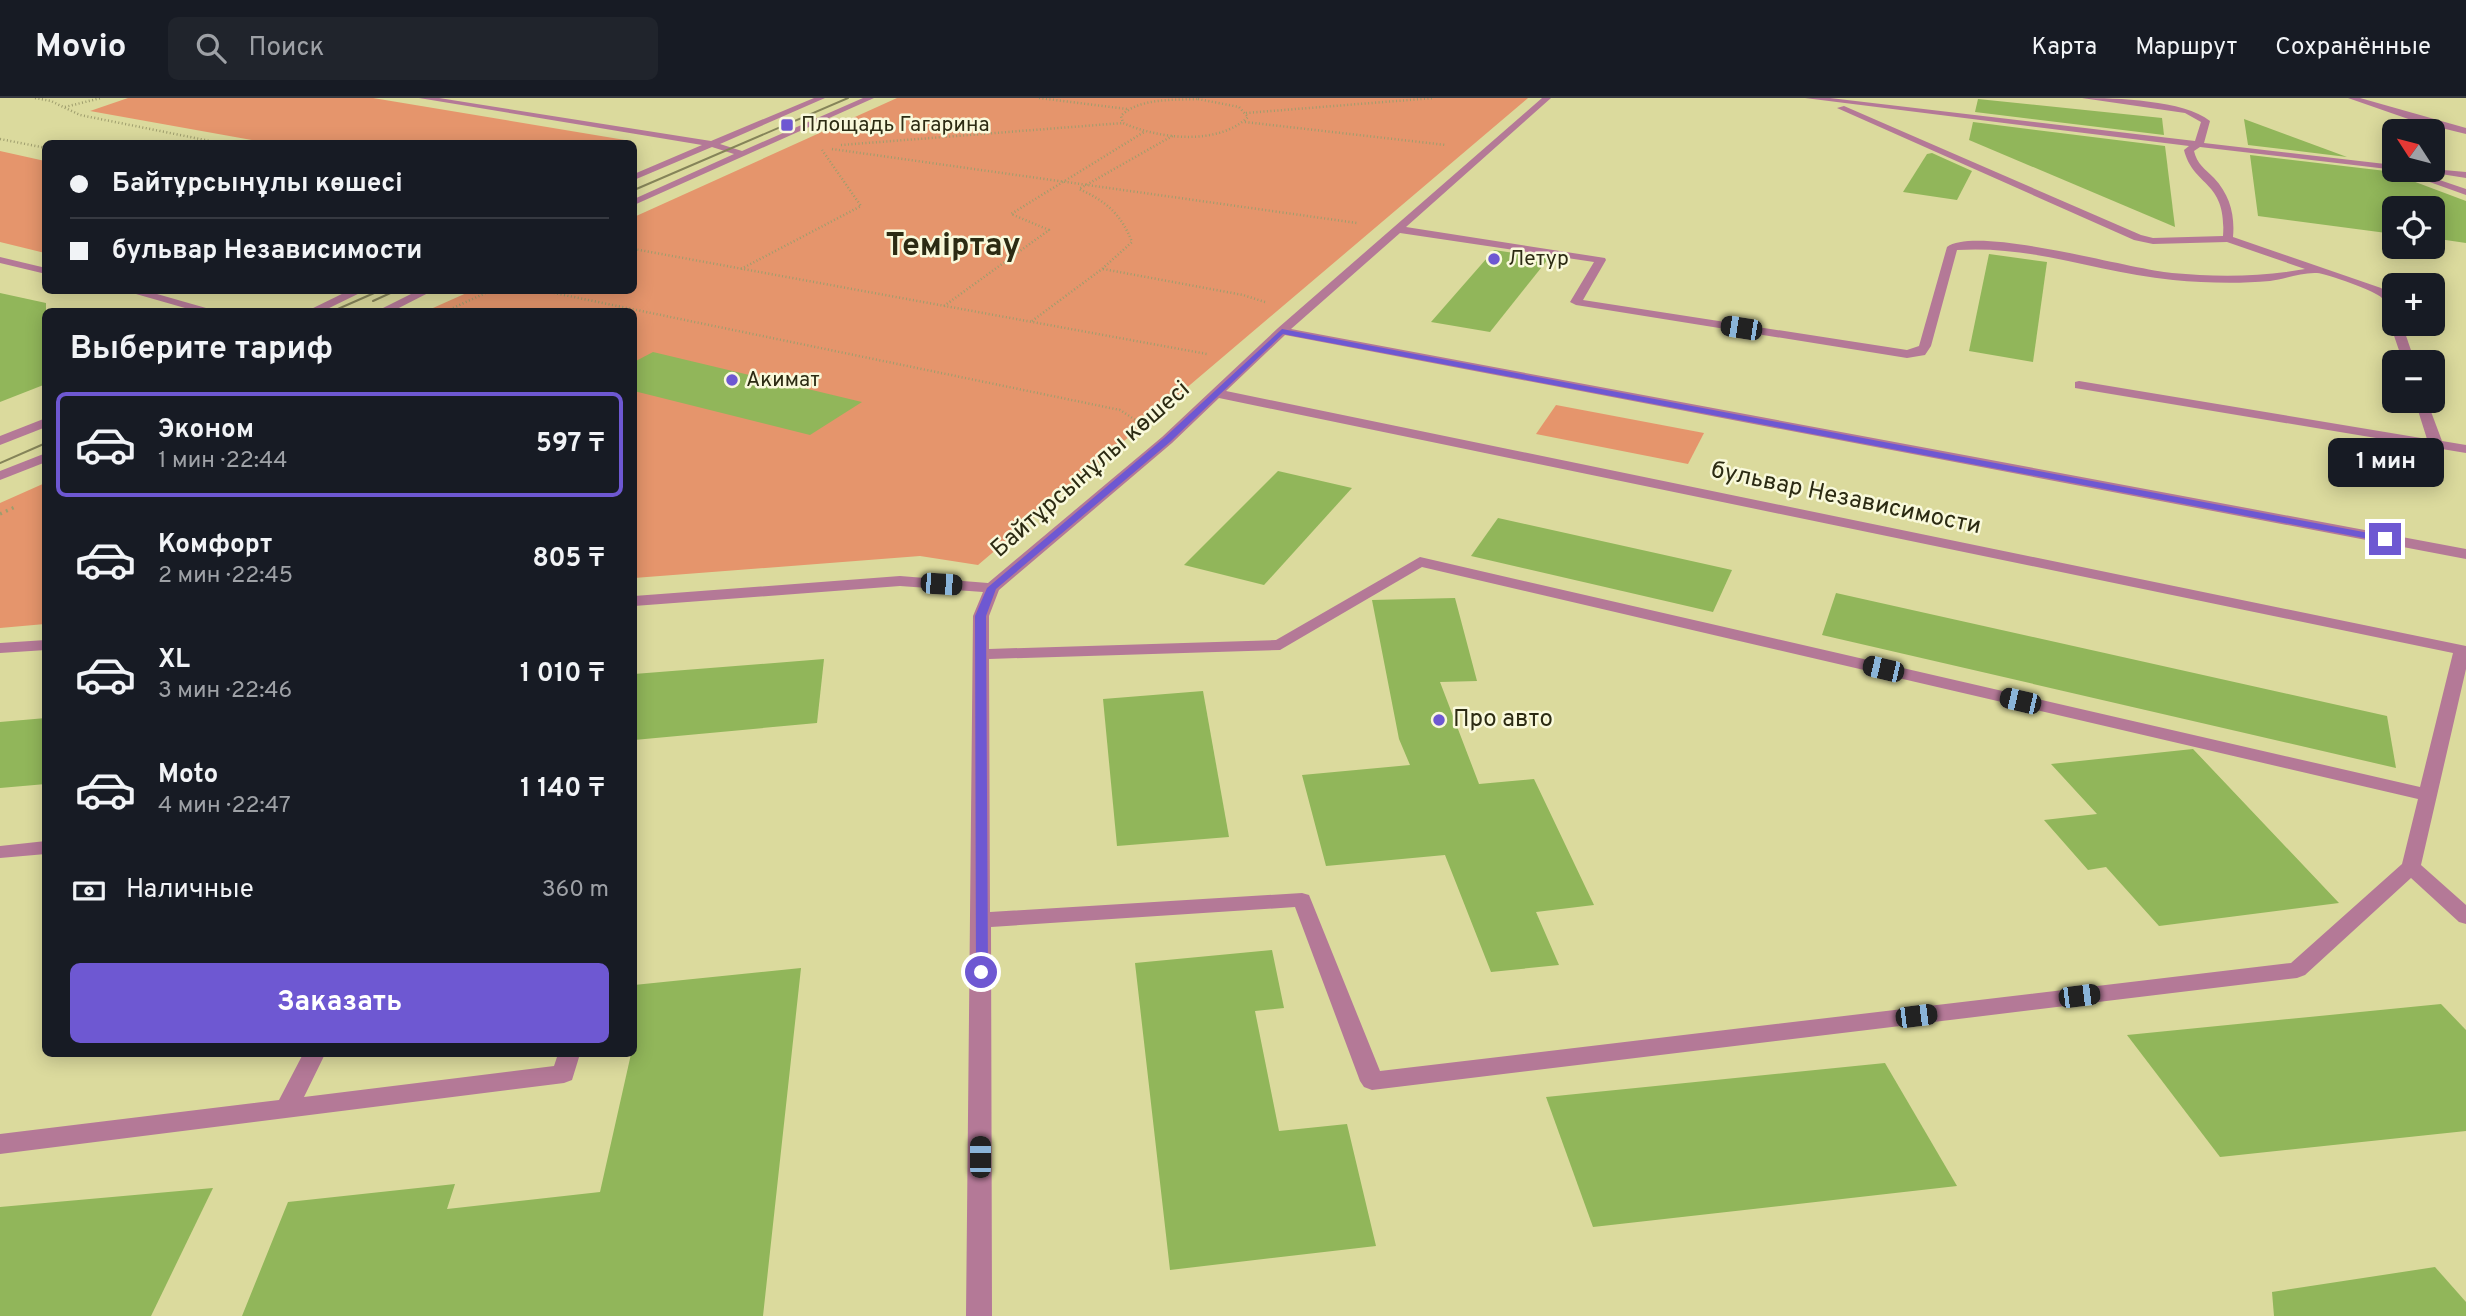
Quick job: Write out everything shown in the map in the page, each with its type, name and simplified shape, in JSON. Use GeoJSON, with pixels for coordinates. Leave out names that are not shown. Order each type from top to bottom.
{"type":"FeatureCollection","features":[{"type":"Feature","properties":{"kind":"street"},"geometry":{"type":"LineString","coordinates":[[423,98],[712,144],[742,154]]}},
{"type":"Feature","properties":{"kind":"street"},"geometry":{"type":"LineString","coordinates":[[637,176],[821,98]]}},
{"type":"Feature","properties":{"kind":"street"},"geometry":{"type":"LineString","coordinates":[[637,201],[870,98]]}},
{"type":"Feature","properties":{"kind":"street","name":"Байтұрсынұлы көшесі"},"geometry":{"type":"LineString","coordinates":[[979,1316],[981,616],[992,588],[1167,440],[1301,313],[1548,98]]}},
{"type":"Feature","properties":{"kind":"street"},"geometry":{"type":"LineString","coordinates":[[1809,98],[2382,167]]}},
{"type":"Feature","properties":{"kind":"street"},"geometry":{"type":"LineString","coordinates":[[1926,112],[1928,98]]}},
{"type":"Feature","properties":{"kind":"street"},"geometry":{"type":"LineString","coordinates":[[2086,98],[2187,111],[2206,121],[2199,144],[2189,149],[2190,158],[2194,167],[2216,185],[2227,207],[2230,223],[2228,239]]}},
{"type":"Feature","properties":{"kind":"street"},"geometry":{"type":"LineString","coordinates":[[2352,98],[2420,120],[2466,131]]}},
{"type":"Feature","properties":{"kind":"street"},"geometry":{"type":"LineString","coordinates":[[1822,100],[2138,238],[2154,241],[2228,239],[2382,294]]}},
{"type":"Feature","properties":{"kind":"street"},"geometry":{"type":"LineString","coordinates":[[2445,173],[2466,175]]}},
{"type":"Feature","properties":{"kind":"street"},"geometry":{"type":"LineString","coordinates":[[2436,182],[2466,192]]}},
{"type":"Feature","properties":{"kind":"street"},"geometry":{"type":"LineString","coordinates":[[1396,229],[1601,260],[1576,302],[1907,354],[1920,352],[1925,346],[1952,247],[1979,244],[2029,249],[2151,274],[2223,280],[2277,279],[2316,271]]}},
{"type":"Feature","properties":{"kind":"street"},"geometry":{"type":"LineString","coordinates":[[0,260],[42,270]]}},
{"type":"Feature","properties":{"kind":"street"},"geometry":{"type":"LineString","coordinates":[[143,294],[199,308]]}},
{"type":"Feature","properties":{"kind":"street"},"geometry":{"type":"LineString","coordinates":[[319,308],[352,294]]}},
{"type":"Feature","properties":{"kind":"street"},"geometry":{"type":"LineString","coordinates":[[389,308],[420,294]]}},
{"type":"Feature","properties":{"kind":"street"},"geometry":{"type":"LineString","coordinates":[[1282,331],[2466,554]]}},
{"type":"Feature","properties":{"kind":"street"},"geometry":{"type":"LineString","coordinates":[[2079,385],[2466,449]]}},
{"type":"Feature","properties":{"kind":"street","name":"бульвар Независимости"},"geometry":{"type":"LineString","coordinates":[[1216,393],[2464,650]]}},
{"type":"Feature","properties":{"kind":"street"},"geometry":{"type":"LineString","coordinates":[[2425,413],[2436,444]]}},
{"type":"Feature","properties":{"kind":"street"},"geometry":{"type":"LineString","coordinates":[[0,441],[42,424]]}},
{"type":"Feature","properties":{"kind":"street"},"geometry":{"type":"LineString","coordinates":[[0,477],[42,459]]}},
{"type":"Feature","properties":{"kind":"street"},"geometry":{"type":"LineString","coordinates":[[981,654],[1280,645],[1420,562],[2428,795]]}},
{"type":"Feature","properties":{"kind":"street"},"geometry":{"type":"LineString","coordinates":[[637,601],[900,581],[992,588]]}},
{"type":"Feature","properties":{"kind":"street"},"geometry":{"type":"LineString","coordinates":[[0,648],[42,645]]}},
{"type":"Feature","properties":{"kind":"street"},"geometry":{"type":"LineString","coordinates":[[981,920],[1303,900],[1372,1081],[2297,970],[2411,867],[2464,650]]}},
{"type":"Feature","properties":{"kind":"street"},"geometry":{"type":"LineString","coordinates":[[0,852],[42,847]]}},
{"type":"Feature","properties":{"kind":"street"},"geometry":{"type":"LineString","coordinates":[[2411,867],[2466,917]]}},
{"type":"Feature","properties":{"kind":"street"},"geometry":{"type":"LineString","coordinates":[[286,1108],[312,1057]]}},
{"type":"Feature","properties":{"kind":"street"},"geometry":{"type":"LineString","coordinates":[[0,1144],[564,1074],[568,1057]]}},
{"type":"Feature","properties":{"kind":"path"},"geometry":{"type":"LineString","coordinates":[[35,98],[51,101],[80,115],[205,140]]}},
{"type":"Feature","properties":{"kind":"path"},"geometry":{"type":"LineString","coordinates":[[64,107],[101,98]]}},
{"type":"Feature","properties":{"kind":"path"},"geometry":{"type":"LineString","coordinates":[[1039,98],[1127,109],[1157,100],[1199,98],[1227,103],[1246,113],[1434,98]]}},
{"type":"Feature","properties":{"kind":"path"},"geometry":{"type":"LineString","coordinates":[[1123,123],[1121,116],[1127,109]]}},
{"type":"Feature","properties":{"kind":"path"},"geometry":{"type":"LineString","coordinates":[[1245,122],[1246,113]]}},
{"type":"Feature","properties":{"kind":"path"},"geometry":{"type":"LineString","coordinates":[[819,147],[1123,123],[1145,132],[1174,135],[1218,132],[1245,122],[1457,146]]}},
{"type":"Feature","properties":{"kind":"path"},"geometry":{"type":"LineString","coordinates":[[944,306],[1049,230],[1012,214],[1063,180],[1145,132]]}},
{"type":"Feature","properties":{"kind":"path"},"geometry":{"type":"LineString","coordinates":[[1031,322],[1102,269],[1132,242],[1124,220],[1108,202],[1079,190],[1174,135]]}},
{"type":"Feature","properties":{"kind":"path"},"geometry":{"type":"LineString","coordinates":[[0,139],[42,147]]}},
{"type":"Feature","properties":{"kind":"path"},"geometry":{"type":"LineString","coordinates":[[819,147],[1396,229]]}},
{"type":"Feature","properties":{"kind":"path"},"geometry":{"type":"LineString","coordinates":[[741,268],[861,206],[819,147]]}},
{"type":"Feature","properties":{"kind":"path"},"geometry":{"type":"LineString","coordinates":[[637,250],[1248,362]]}},
{"type":"Feature","properties":{"kind":"path"},"geometry":{"type":"LineString","coordinates":[[1102,269],[1243,295],[1301,313]]}},
{"type":"Feature","properties":{"kind":"path"},"geometry":{"type":"LineString","coordinates":[[454,308],[484,294]]}},
{"type":"Feature","properties":{"kind":"path"},"geometry":{"type":"LineString","coordinates":[[559,294],[627,308]]}},
{"type":"Feature","properties":{"kind":"path"},"geometry":{"type":"LineString","coordinates":[[637,310],[1120,410],[1167,440]]}},
{"type":"Feature","properties":{"kind":"shaded area"},"geometry":{"type":"Polygon","coordinates":[[[128,98],[373,98],[625,140],[252,140],[90,111],[128,98]]]}},
{"type":"Feature","properties":{"kind":"shaded area"},"geometry":{"type":"Polygon","coordinates":[[[897,98],[1528,98],[978,565],[920,556],[637,578],[637,308],[433,308],[464,294],[637,294],[637,216],[897,98]]]}},
{"type":"Feature","properties":{"kind":"shaded area"},"geometry":{"type":"Polygon","coordinates":[[[0,151],[42,160],[42,252],[0,242],[0,151]]]}},
{"type":"Feature","properties":{"kind":"shaded area"},"geometry":{"type":"Polygon","coordinates":[[[1556,405],[1704,433],[1688,464],[1536,434],[1556,405]]]}},
{"type":"Feature","properties":{"kind":"shaded area"},"geometry":{"type":"Polygon","coordinates":[[[42,484],[42,624],[0,628],[0,503],[42,484]]]}},
{"type":"Feature","properties":{"kind":"building"},"geometry":{"type":"Polygon","coordinates":[[[1978,99],[2162,118],[2164,135],[1975,112],[1978,99]]]}},
{"type":"Feature","properties":{"kind":"building"},"geometry":{"type":"Polygon","coordinates":[[[2244,119],[2347,157],[2248,145],[2244,119]]]}},
{"type":"Feature","properties":{"kind":"building"},"geometry":{"type":"Polygon","coordinates":[[[1973,122],[2165,146],[2175,227],[1969,140],[1973,122]]]}},
{"type":"Feature","properties":{"kind":"building"},"geometry":{"type":"Polygon","coordinates":[[[1932,153],[1972,171],[1957,200],[1903,192],[1927,154],[1932,153]]]}},
{"type":"Feature","properties":{"kind":"building"},"geometry":{"type":"Polygon","coordinates":[[[2250,155],[2382,171],[2382,182],[2415,182],[2466,201],[2466,243],[2445,240],[2445,196],[2382,196],[2382,232],[2258,216],[2250,155]]]}},
{"type":"Feature","properties":{"kind":"building"},"geometry":{"type":"Polygon","coordinates":[[[1494,250],[1549,258],[1490,332],[1431,322],[1494,250]]]}},
{"type":"Feature","properties":{"kind":"building"},"geometry":{"type":"Polygon","coordinates":[[[1989,254],[2047,262],[2033,362],[1969,351],[1989,254]]]}},
{"type":"Feature","properties":{"kind":"building"},"geometry":{"type":"Polygon","coordinates":[[[0,293],[46,303],[46,308],[42,308],[42,386],[0,402],[0,293]]]}},
{"type":"Feature","properties":{"kind":"building"},"geometry":{"type":"Polygon","coordinates":[[[653,352],[862,402],[810,435],[637,392],[637,360],[653,352]]]}},
{"type":"Feature","properties":{"kind":"building"},"geometry":{"type":"Polygon","coordinates":[[[1278,471],[1352,488],[1264,585],[1184,565],[1278,471]]]}},
{"type":"Feature","properties":{"kind":"building"},"geometry":{"type":"Polygon","coordinates":[[[1498,518],[1732,570],[1713,612],[1471,556],[1498,518]]]}},
{"type":"Feature","properties":{"kind":"building"},"geometry":{"type":"Polygon","coordinates":[[[1836,593],[2387,716],[2396,768],[1822,635],[1836,593]]]}},
{"type":"Feature","properties":{"kind":"building"},"geometry":{"type":"Polygon","coordinates":[[[1455,598],[1477,681],[1440,682],[1479,784],[1534,779],[1594,905],[1536,912],[1559,965],[1491,972],[1445,855],[1326,866],[1302,775],[1410,765],[1399,739],[1372,600],[1455,598]]]}},
{"type":"Feature","properties":{"kind":"building"},"geometry":{"type":"Polygon","coordinates":[[[824,659],[817,723],[637,740],[637,674],[824,659]]]}},
{"type":"Feature","properties":{"kind":"building"},"geometry":{"type":"Polygon","coordinates":[[[1203,691],[1229,837],[1117,846],[1103,699],[1203,691]]]}},
{"type":"Feature","properties":{"kind":"building"},"geometry":{"type":"Polygon","coordinates":[[[42,718],[42,784],[0,788],[0,722],[42,718]]]}},
{"type":"Feature","properties":{"kind":"building"},"geometry":{"type":"Polygon","coordinates":[[[2193,749],[2339,903],[2159,926],[2106,867],[2088,870],[2044,820],[2097,814],[2051,764],[2193,749]]]}},
{"type":"Feature","properties":{"kind":"building"},"geometry":{"type":"Polygon","coordinates":[[[1272,950],[1284,1008],[1255,1011],[1279,1131],[1347,1124],[1376,1246],[1170,1270],[1135,963],[1272,950]]]}},
{"type":"Feature","properties":{"kind":"building"},"geometry":{"type":"Polygon","coordinates":[[[801,968],[763,1316],[242,1316],[288,1202],[455,1184],[447,1209],[600,1192],[630,1057],[637,1057],[637,985],[801,968]]]}},
{"type":"Feature","properties":{"kind":"building"},"geometry":{"type":"Polygon","coordinates":[[[2441,1004],[2466,1030],[2466,1131],[2220,1157],[2127,1035],[2441,1004]]]}},
{"type":"Feature","properties":{"kind":"building"},"geometry":{"type":"Polygon","coordinates":[[[1885,1063],[1957,1186],[1593,1227],[1546,1097],[1885,1063]]]}},
{"type":"Feature","properties":{"kind":"building"},"geometry":{"type":"Polygon","coordinates":[[[213,1188],[151,1316],[0,1316],[0,1207],[213,1188]]]}},
{"type":"Feature","properties":{"kind":"building"},"geometry":{"type":"Polygon","coordinates":[[[2435,1267],[2466,1302],[2466,1316],[2274,1316],[2272,1292],[2435,1267]]]}},
{"type":"Feature","properties":{"kind":"tram line"},"geometry":{"type":"LineString","coordinates":[[637,189],[848,98]]}},
{"type":"Feature","properties":{"kind":"tram line"},"geometry":{"type":"LineString","coordinates":[[340,308],[372,294]]}},
{"type":"Feature","properties":{"kind":"tram line"},"geometry":{"type":"LineString","coordinates":[[373,301],[388,294]]}},
{"type":"Feature","properties":{"kind":"tram line"},"geometry":{"type":"LineString","coordinates":[[0,463],[42,445]]}},
{"type":"Feature","properties":{"kind":"place","name":"Площадь Гагарина"},"geometry":{"type":"Point","coordinates":[787,125]}},
{"type":"Feature","properties":{"kind":"place","name":"Летур"},"geometry":{"type":"Point","coordinates":[1494,259]}},
{"type":"Feature","properties":{"kind":"place","name":"Акимат"},"geometry":{"type":"Point","coordinates":[732,380]}},
{"type":"Feature","properties":{"kind":"place","name":"Про авто"},"geometry":{"type":"Point","coordinates":[1439,720]}},
{"type":"Feature","properties":{"kind":"district","name":"Теміртау"},"geometry":{"type":"Point","coordinates":[953,247]}},
{"type":"Feature","properties":{"kind":"route"},"geometry":{"type":"LineString","coordinates":[[981,972],[981,616],[992,588],[1167,440],[1282,331],[2385,539]]}}]}
